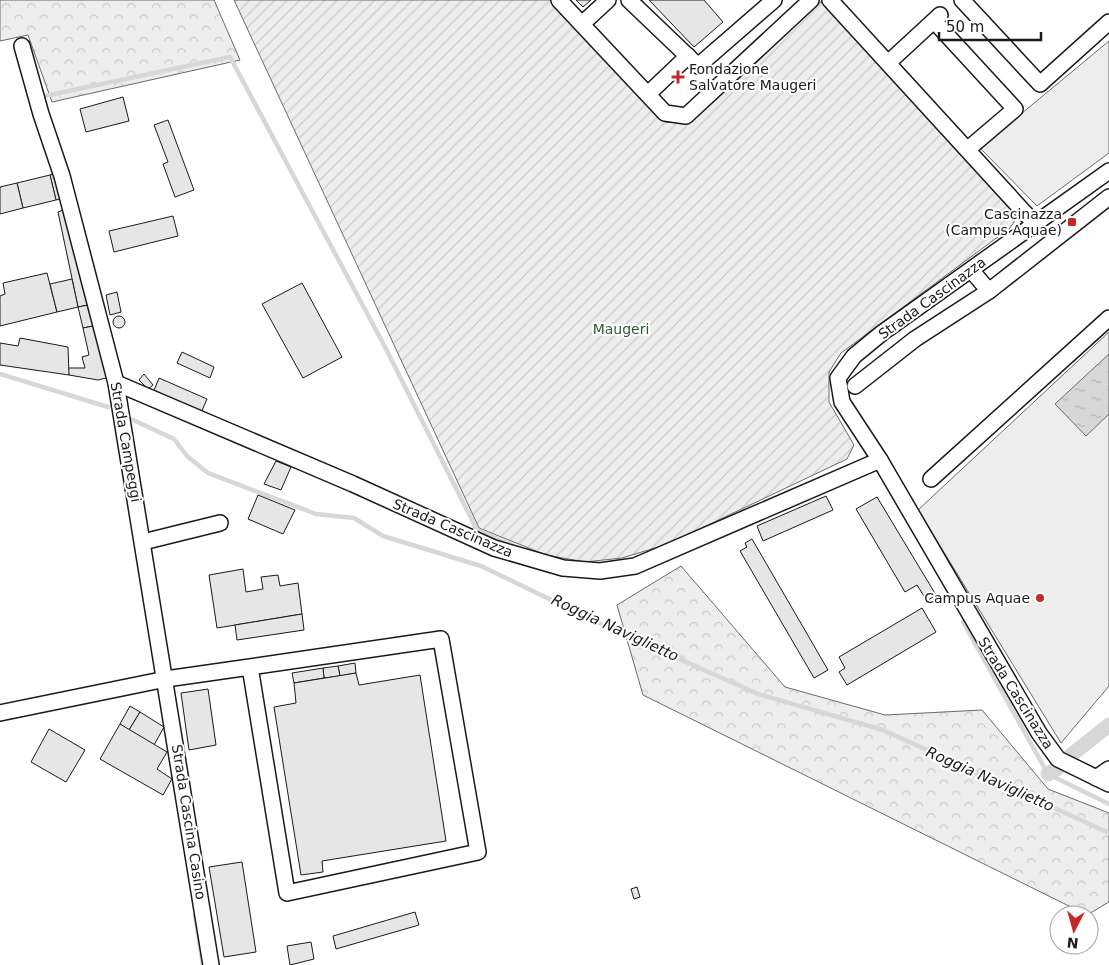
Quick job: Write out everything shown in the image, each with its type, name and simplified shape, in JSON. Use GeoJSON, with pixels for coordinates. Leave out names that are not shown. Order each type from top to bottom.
{"type":"FeatureCollection","features":[{"type":"Feature","properties":{"kind":"street"},"geometry":{"type":"LineString","coordinates":[[559,0],[665,113],[686,116],[811,0]]}},
{"type":"Feature","properties":{"kind":"street"},"geometry":{"type":"LineString","coordinates":[[582,24],[608,0]]}},
{"type":"Feature","properties":{"kind":"street"},"geometry":{"type":"LineString","coordinates":[[629,0],[698,66],[774,0]]}},
{"type":"Feature","properties":{"kind":"street"},"geometry":{"type":"LineString","coordinates":[[830,0],[1035,224]]}},
{"type":"Feature","properties":{"kind":"street"},"geometry":{"type":"LineString","coordinates":[[956,1],[1040,84],[1109,22]]}},
{"type":"Feature","properties":{"kind":"street"},"geometry":{"type":"LineString","coordinates":[[888,63],[937,18],[1015,109],[968,149]]}},
{"type":"Feature","properties":{"kind":"street","name":"Strada Campeggi"},"geometry":{"type":"LineString","coordinates":[[22,46],[41,114],[62,176],[116,383],[166,679]]}},
{"type":"Feature","properties":{"kind":"street"},"geometry":{"type":"LineString","coordinates":[[648,94],[688,56]]}},
{"type":"Feature","properties":{"kind":"street","name":"Strada Cascinazza"},"geometry":{"type":"LineString","coordinates":[[1102,781],[1058,759],[1039,733],[880,460],[842,402],[838,378],[854,356],[882,333],[1109,171]]}},
{"type":"Feature","properties":{"kind":"street"},"geometry":{"type":"LineString","coordinates":[[855,386],[899,352],[989,291],[1106,200],[1089,186]]}},
{"type":"Feature","properties":{"kind":"street"},"geometry":{"type":"LineString","coordinates":[[971,270],[989,291]]}},
{"type":"Feature","properties":{"kind":"street"},"geometry":{"type":"LineString","coordinates":[[931,478],[1109,318]]}},
{"type":"Feature","properties":{"kind":"street"},"geometry":{"type":"LineString","coordinates":[[882,333],[899,352]]}},
{"type":"Feature","properties":{"kind":"street","name":"Strada Cascinazza"},"geometry":{"type":"LineString","coordinates":[[116,383],[353,484],[494,548],[563,568],[600,571],[635,566],[880,460]]}},
{"type":"Feature","properties":{"kind":"street"},"geometry":{"type":"LineString","coordinates":[[142,542],[220,523]]}},
{"type":"Feature","properties":{"kind":"street"},"geometry":{"type":"LineString","coordinates":[[0,713],[166,679],[441,639],[478,852],[287,893],[250,667]]}},
{"type":"Feature","properties":{"kind":"street","name":"Strada Cascina Casino"},"geometry":{"type":"LineString","coordinates":[[166,679],[211,965]]}},
{"type":"Feature","properties":{"kind":"street"},"geometry":{"type":"LineString","coordinates":[[1102,781],[1109,769]]}},
{"type":"Feature","properties":{"kind":"green space"},"geometry":{"type":"Polygon","coordinates":[[[0,0],[214,0],[240,60],[52,102],[28,35],[0,41],[0,0]]]}},
{"type":"Feature","properties":{"kind":"green space","name":"Maugeri"},"geometry":{"type":"Polygon","coordinates":[[[234,0],[551,0],[637,95],[665,122],[686,123],[811,7],[821,2],[832,9],[1018,216],[1010,228],[841,353],[829,372],[829,402],[854,445],[847,459],[668,544],[622,558],[585,562],[546,555],[479,528],[234,0]]]}},
{"type":"Feature","properties":{"kind":"green space"},"geometry":{"type":"Polygon","coordinates":[[[1109,41],[1109,153],[1037,206],[980,148],[1109,41]]]}},
{"type":"Feature","properties":{"kind":"green space","name":"Campus Aquae"},"geometry":{"type":"Polygon","coordinates":[[[1109,332],[1109,686],[1061,743],[918,510],[1109,332]]]}},
{"type":"Feature","properties":{"kind":"green space"},"geometry":{"type":"Polygon","coordinates":[[[681,566],[785,687],[885,715],[982,710],[1048,789],[1109,813],[1109,902],[1099,908],[1099,905],[1067,905],[643,695],[617,605],[681,566]]]}},
{"type":"Feature","properties":{"kind":"water"},"geometry":{"type":"Polygon","coordinates":[[[1109,354],[1109,414],[1086,436],[1055,404],[1109,354]]]}},
{"type":"Feature","properties":{"kind":"building"},"geometry":{"type":"Polygon","coordinates":[[[576,0],[591,0],[583,7],[576,0]]]}},
{"type":"Feature","properties":{"kind":"building"},"geometry":{"type":"Polygon","coordinates":[[[649,0],[704,0],[723,22],[694,47],[649,0]]]}},
{"type":"Feature","properties":{"kind":"building"},"geometry":{"type":"Polygon","coordinates":[[[123,97],[129,121],[86,132],[80,109],[123,97]]]}},
{"type":"Feature","properties":{"kind":"building"},"geometry":{"type":"Polygon","coordinates":[[[168,120],[194,190],[175,197],[163,164],[168,162],[154,125],[168,120]]]}},
{"type":"Feature","properties":{"kind":"building"},"geometry":{"type":"Polygon","coordinates":[[[59,172],[93,304],[78,307],[58,212],[63,210],[60,199],[56,200],[50,175],[59,172]]]}},
{"type":"Feature","properties":{"kind":"building"},"geometry":{"type":"Polygon","coordinates":[[[50,175],[56,200],[23,208],[17,183],[50,175]]]}},
{"type":"Feature","properties":{"kind":"building"},"geometry":{"type":"Polygon","coordinates":[[[17,183],[23,208],[0,214],[0,187],[17,183]]]}},
{"type":"Feature","properties":{"kind":"building"},"geometry":{"type":"Polygon","coordinates":[[[173,216],[178,236],[114,252],[109,231],[173,216]]]}},
{"type":"Feature","properties":{"kind":"building"},"geometry":{"type":"Polygon","coordinates":[[[47,273],[57,312],[0,326],[0,296],[5,294],[3,283],[47,273]]]}},
{"type":"Feature","properties":{"kind":"building"},"geometry":{"type":"Polygon","coordinates":[[[72,279],[78,307],[57,312],[50,284],[72,279]]]}},
{"type":"Feature","properties":{"kind":"building"},"geometry":{"type":"Polygon","coordinates":[[[302,283],[342,357],[303,378],[262,304],[302,283]]]}},
{"type":"Feature","properties":{"kind":"building"},"geometry":{"type":"Polygon","coordinates":[[[117,292],[121,312],[110,315],[106,295],[117,292]]]}},
{"type":"Feature","properties":{"kind":"building"},"geometry":{"type":"Polygon","coordinates":[[[93,304],[98,325],[83,328],[78,307],[93,304]]]}},
{"type":"Feature","properties":{"kind":"building"},"geometry":{"type":"Polygon","coordinates":[[[121,316],[124,317],[124,327],[117,328],[114,327],[113,320],[114,317],[121,316]]]}},
{"type":"Feature","properties":{"kind":"building"},"geometry":{"type":"Polygon","coordinates":[[[98,325],[110,377],[98,380],[69,375],[68,368],[85,368],[82,357],[89,355],[83,328],[98,325]]]}},
{"type":"Feature","properties":{"kind":"building"},"geometry":{"type":"Polygon","coordinates":[[[20,338],[68,347],[69,375],[0,365],[0,343],[18,346],[20,338]]]}},
{"type":"Feature","properties":{"kind":"building"},"geometry":{"type":"Polygon","coordinates":[[[182,352],[214,367],[210,378],[177,363],[182,352]]]}},
{"type":"Feature","properties":{"kind":"building"},"geometry":{"type":"Polygon","coordinates":[[[144,374],[153,385],[148,389],[139,380],[144,374]]]}},
{"type":"Feature","properties":{"kind":"building"},"geometry":{"type":"Polygon","coordinates":[[[159,378],[207,399],[201,413],[153,393],[159,378]]]}},
{"type":"Feature","properties":{"kind":"building"},"geometry":{"type":"Polygon","coordinates":[[[276,461],[291,467],[281,490],[264,484],[276,461]]]}},
{"type":"Feature","properties":{"kind":"building"},"geometry":{"type":"Polygon","coordinates":[[[258,495],[295,510],[283,534],[248,519],[258,495]]]}},
{"type":"Feature","properties":{"kind":"building"},"geometry":{"type":"Polygon","coordinates":[[[826,496],[833,510],[763,541],[757,526],[826,496]]]}},
{"type":"Feature","properties":{"kind":"building"},"geometry":{"type":"Polygon","coordinates":[[[877,497],[936,595],[927,601],[917,585],[905,592],[856,509],[877,497]]]}},
{"type":"Feature","properties":{"kind":"building"},"geometry":{"type":"Polygon","coordinates":[[[752,539],[828,670],[814,678],[740,551],[747,547],[745,543],[752,539]]]}},
{"type":"Feature","properties":{"kind":"building"},"geometry":{"type":"Polygon","coordinates":[[[243,569],[246,592],[263,589],[261,577],[278,575],[280,586],[298,583],[302,614],[217,628],[209,575],[243,569]]]}},
{"type":"Feature","properties":{"kind":"building"},"geometry":{"type":"Polygon","coordinates":[[[922,608],[936,632],[847,685],[839,672],[845,668],[839,657],[922,608]]]}},
{"type":"Feature","properties":{"kind":"building"},"geometry":{"type":"Polygon","coordinates":[[[302,614],[304,630],[237,640],[235,625],[302,614]]]}},
{"type":"Feature","properties":{"kind":"building"},"geometry":{"type":"Polygon","coordinates":[[[355,663],[356,673],[340,676],[338,666],[355,663]]]}},
{"type":"Feature","properties":{"kind":"building"},"geometry":{"type":"Polygon","coordinates":[[[338,666],[340,676],[324,678],[323,668],[338,666]]]}},
{"type":"Feature","properties":{"kind":"building"},"geometry":{"type":"Polygon","coordinates":[[[323,668],[324,678],[294,683],[292,673],[323,668]]]}},
{"type":"Feature","properties":{"kind":"building"},"geometry":{"type":"Polygon","coordinates":[[[356,673],[359,685],[420,675],[446,841],[322,861],[323,872],[301,875],[274,707],[296,703],[294,683],[356,673]]]}},
{"type":"Feature","properties":{"kind":"building"},"geometry":{"type":"Polygon","coordinates":[[[208,689],[216,745],[189,750],[181,693],[208,689]]]}},
{"type":"Feature","properties":{"kind":"building"},"geometry":{"type":"Polygon","coordinates":[[[130,706],[140,712],[129,730],[120,724],[130,706]]]}},
{"type":"Feature","properties":{"kind":"building"},"geometry":{"type":"Polygon","coordinates":[[[140,712],[164,727],[154,745],[129,730],[140,712]]]}},
{"type":"Feature","properties":{"kind":"building"},"geometry":{"type":"Polygon","coordinates":[[[120,724],[167,752],[157,769],[172,779],[163,795],[100,759],[120,724]]]}},
{"type":"Feature","properties":{"kind":"building"},"geometry":{"type":"Polygon","coordinates":[[[49,729],[85,750],[66,782],[31,762],[49,729]]]}},
{"type":"Feature","properties":{"kind":"building"},"geometry":{"type":"Polygon","coordinates":[[[242,862],[256,952],[224,957],[209,867],[242,862]]]}},
{"type":"Feature","properties":{"kind":"building"},"geometry":{"type":"Polygon","coordinates":[[[637,887],[640,897],[634,899],[631,889],[637,887]]]}},
{"type":"Feature","properties":{"kind":"building"},"geometry":{"type":"Polygon","coordinates":[[[415,912],[419,925],[336,949],[333,936],[415,912]]]}},
{"type":"Feature","properties":{"kind":"building"},"geometry":{"type":"Polygon","coordinates":[[[311,942],[314,959],[290,965],[287,946],[311,942]]]}},
{"type":"Feature","properties":{"kind":"waterway"},"geometry":{"type":"LineString","coordinates":[[40,97],[230,57],[384,345],[477,530],[519,548]]}},
{"type":"Feature","properties":{"kind":"waterway","name":"Roggia Naviglietto"},"geometry":{"type":"LineString","coordinates":[[0,374],[108,407]]}},
{"type":"Feature","properties":{"kind":"waterway","name":"Roggia Naviglietto"},"geometry":{"type":"LineString","coordinates":[[129,418],[174,439],[187,456],[208,473],[316,514],[354,518],[383,536],[481,566],[601,624],[758,694],[883,730],[1109,833]]}},
{"type":"Feature","properties":{"kind":"waterway"},"geometry":{"type":"LineString","coordinates":[[963,622],[1048,774],[1109,804]]}},
{"type":"Feature","properties":{"kind":"waterway"},"geometry":{"type":"LineString","coordinates":[[1070,756],[1109,725]]}},
{"type":"Feature","properties":{"kind":"waterway"},"geometry":{"type":"LineString","coordinates":[[1048,774],[1058,768]]}},
{"type":"Feature","properties":{"kind":"waterway"},"geometry":{"type":"LineString","coordinates":[[195,915],[203,965]]}},
{"type":"Feature","properties":{"kind":"place","name":"Fondazione Salvatore Maugeri"},"geometry":{"type":"Point","coordinates":[678,77]}},
{"type":"Feature","properties":{"kind":"place","name":"Cascinazza (Campus Aquae)"},"geometry":{"type":"Point","coordinates":[1072,222]}},
{"type":"Feature","properties":{"kind":"place","name":"Campus Aquae"},"geometry":{"type":"Point","coordinates":[1040,598]}}]}
